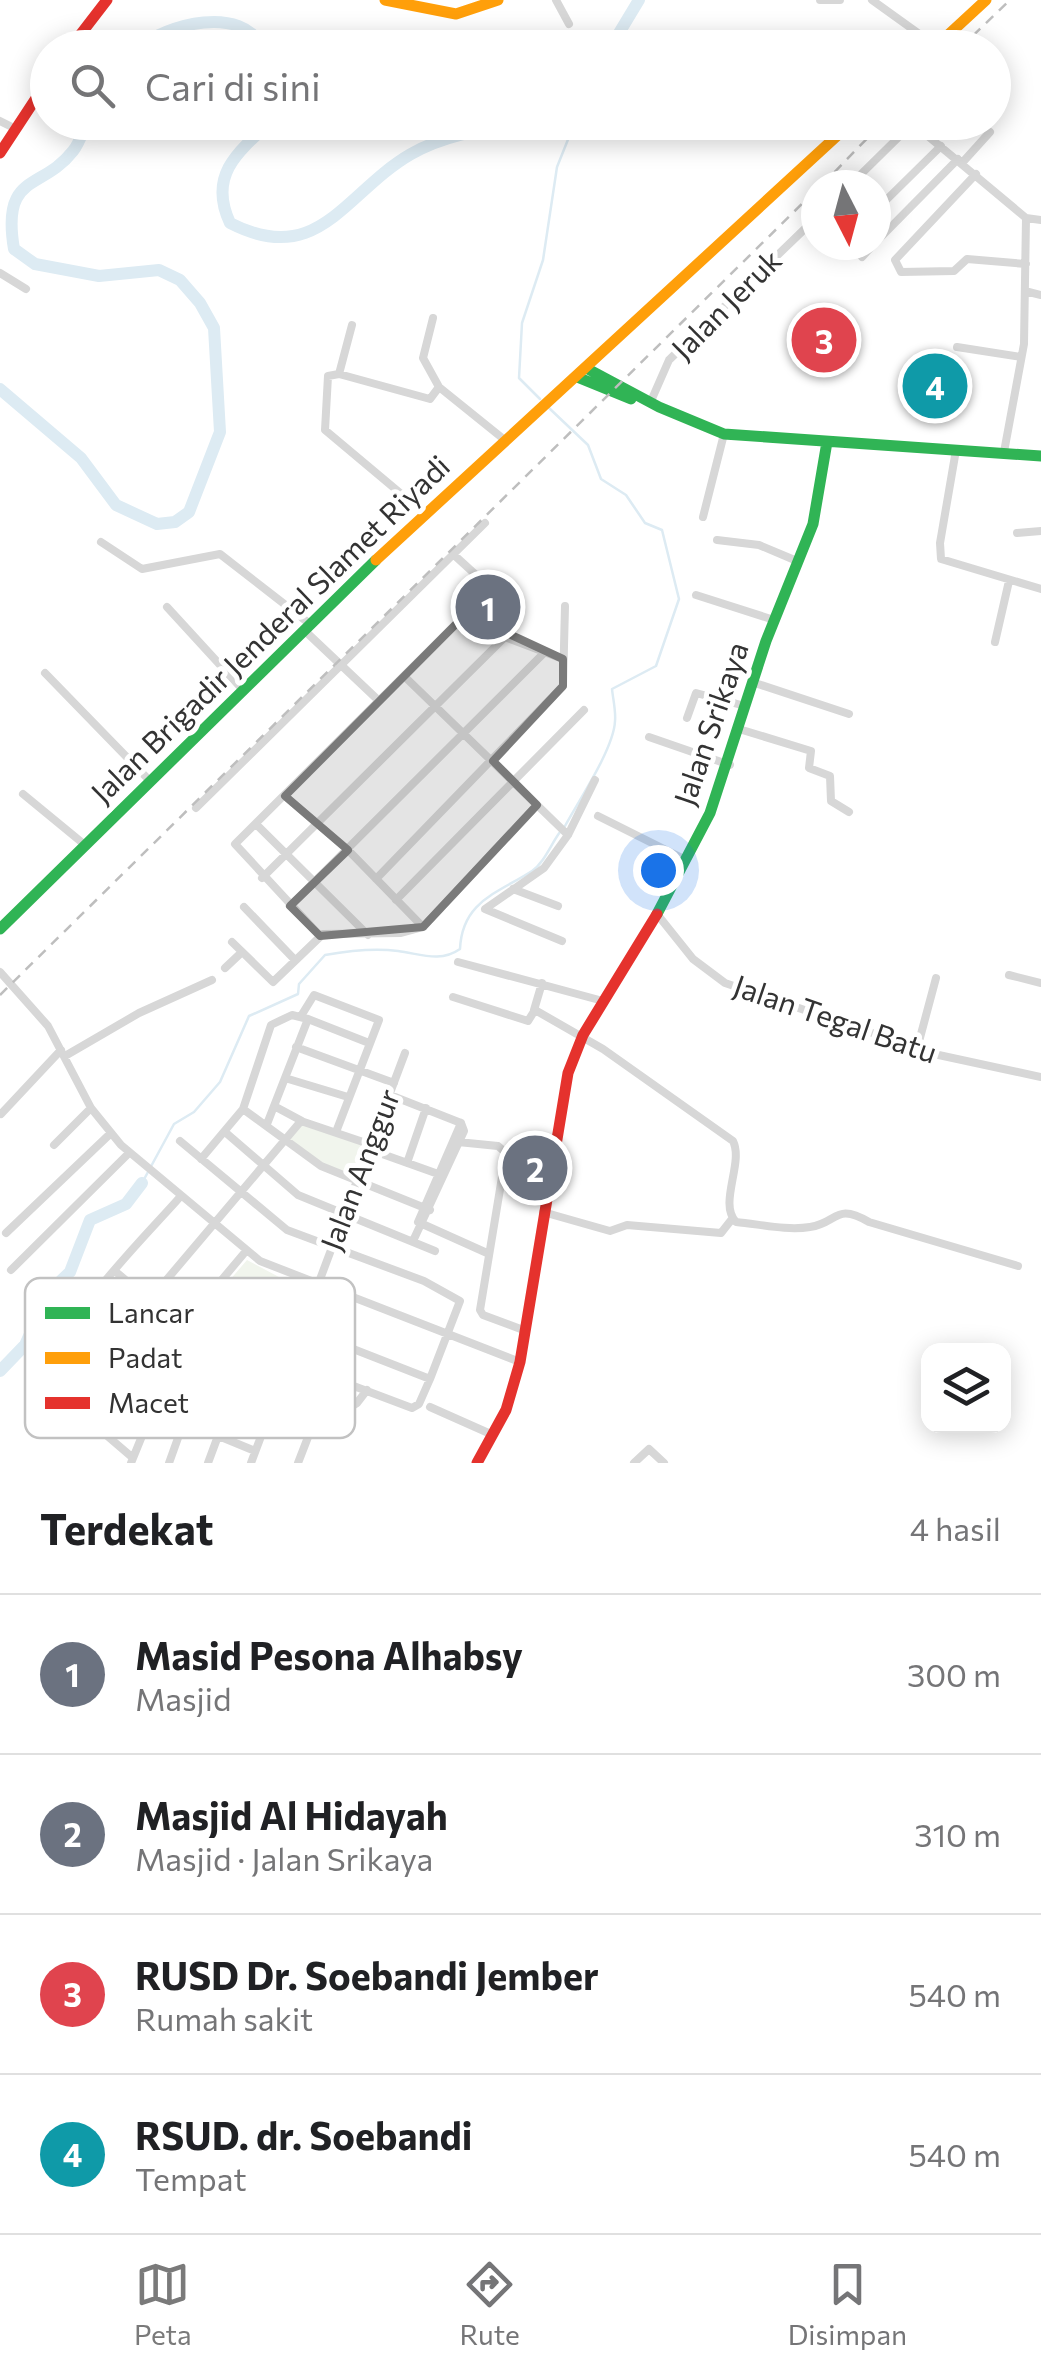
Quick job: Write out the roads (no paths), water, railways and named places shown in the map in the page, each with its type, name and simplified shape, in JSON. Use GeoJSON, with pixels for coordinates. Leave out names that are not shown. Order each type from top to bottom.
{"type":"FeatureCollection","features":[{"type":"Feature","properties":{"kind":"main road"},"geometry":{"type":"LineString","coordinates":[[84,30],[107,0]]}},
{"type":"Feature","properties":{"kind":"main road"},"geometry":{"type":"LineString","coordinates":[[385,0],[456,14],[498,0]]}},
{"type":"Feature","properties":{"kind":"main road"},"geometry":{"type":"LineString","coordinates":[[953,30],[986,0]]}},
{"type":"Feature","properties":{"kind":"main road"},"geometry":{"type":"LineString","coordinates":[[0,153],[30,108]]}},
{"type":"Feature","properties":{"kind":"main road","name":"Jalan Brigadir Jenderal Slamet Riyadi"},"geometry":{"type":"LineString","coordinates":[[0,930],[424,514],[833,140]]}},
{"type":"Feature","properties":{"kind":"main road"},"geometry":{"type":"LineString","coordinates":[[582,373],[724,434],[1041,456]]}},
{"type":"Feature","properties":{"kind":"main road","name":"Jalan Srikaya"},"geometry":{"type":"LineString","coordinates":[[477,1463],[512,1396],[520,1362],[565,1085],[582,1036],[657,914],[730,765],[752,682],[813,524],[827,442]]}},
{"type":"Feature","properties":{"kind":"street"},"geometry":{"type":"LineString","coordinates":[[556,0],[570,24]]}},
{"type":"Feature","properties":{"kind":"street"},"geometry":{"type":"LineString","coordinates":[[820,0],[837,0]]}},
{"type":"Feature","properties":{"kind":"street"},"geometry":{"type":"LineString","coordinates":[[872,0],[914,30]]}},
{"type":"Feature","properties":{"kind":"street"},"geometry":{"type":"LineString","coordinates":[[887,10],[894,0]]}},
{"type":"Feature","properties":{"kind":"street"},"geometry":{"type":"LineString","coordinates":[[0,121],[16,129]]}},
{"type":"Feature","properties":{"kind":"street"},"geometry":{"type":"LineString","coordinates":[[865,170],[895,140]]}},
{"type":"Feature","properties":{"kind":"street"},"geometry":{"type":"LineString","coordinates":[[934,140],[1026,218],[1041,220]]}},
{"type":"Feature","properties":{"kind":"street"},"geometry":{"type":"LineString","coordinates":[[891,228],[982,140]]}},
{"type":"Feature","properties":{"kind":"street"},"geometry":{"type":"LineString","coordinates":[[891,195],[942,146]]}},
{"type":"Feature","properties":{"kind":"street"},"geometry":{"type":"LineString","coordinates":[[976,174],[909,242],[895,260],[896,268],[902,272],[954,272],[964,259],[1026,264]]}},
{"type":"Feature","properties":{"kind":"street"},"geometry":{"type":"LineString","coordinates":[[1004,452],[1021,358],[1026,218]]}},
{"type":"Feature","properties":{"kind":"street","name":"Jalan Jeruk"},"geometry":{"type":"LineString","coordinates":[[655,404],[670,360],[801,233]]}},
{"type":"Feature","properties":{"kind":"street"},"geometry":{"type":"LineString","coordinates":[[0,272],[26,289]]}},
{"type":"Feature","properties":{"kind":"street"},"geometry":{"type":"LineString","coordinates":[[1025,291],[1041,295]]}},
{"type":"Feature","properties":{"kind":"street"},"geometry":{"type":"LineString","coordinates":[[433,318],[424,358],[440,388],[506,442]]}},
{"type":"Feature","properties":{"kind":"street"},"geometry":{"type":"LineString","coordinates":[[339,374],[352,325]]}},
{"type":"Feature","properties":{"kind":"street"},"geometry":{"type":"LineString","coordinates":[[957,347],[1021,358]]}},
{"type":"Feature","properties":{"kind":"street"},"geometry":{"type":"LineString","coordinates":[[424,514],[323,427],[327,378],[339,374],[430,398],[440,388]]}},
{"type":"Feature","properties":{"kind":"street"},"geometry":{"type":"LineString","coordinates":[[703,518],[724,434]]}},
{"type":"Feature","properties":{"kind":"street"},"geometry":{"type":"LineString","coordinates":[[956,450],[940,544],[942,559],[1041,588]]}},
{"type":"Feature","properties":{"kind":"street"},"geometry":{"type":"LineString","coordinates":[[196,808],[485,523]]}},
{"type":"Feature","properties":{"kind":"street"},"geometry":{"type":"LineString","coordinates":[[1017,533],[1041,531]]}},
{"type":"Feature","properties":{"kind":"street"},"geometry":{"type":"LineString","coordinates":[[717,540],[750,542],[797,562]]}},
{"type":"Feature","properties":{"kind":"street"},"geometry":{"type":"LineString","coordinates":[[101,542],[142,569],[220,554],[307,627],[378,700]]}},
{"type":"Feature","properties":{"kind":"street"},"geometry":{"type":"LineString","coordinates":[[453,554],[498,595]]}},
{"type":"Feature","properties":{"kind":"street"},"geometry":{"type":"LineString","coordinates":[[995,642],[1009,581]]}},
{"type":"Feature","properties":{"kind":"street"},"geometry":{"type":"LineString","coordinates":[[320,936],[234,846],[466,614],[477,586]]}},
{"type":"Feature","properties":{"kind":"street"},"geometry":{"type":"LineString","coordinates":[[696,595],[774,620]]}},
{"type":"Feature","properties":{"kind":"street"},"geometry":{"type":"LineString","coordinates":[[376,880],[563,686],[565,606]]}},
{"type":"Feature","properties":{"kind":"street"},"geometry":{"type":"LineString","coordinates":[[167,607],[244,691]]}},
{"type":"Feature","properties":{"kind":"street"},"geometry":{"type":"LineString","coordinates":[[466,614],[505,637],[563,659]]}},
{"type":"Feature","properties":{"kind":"street"},"geometry":{"type":"LineString","coordinates":[[262,878],[505,637]]}},
{"type":"Feature","properties":{"kind":"street"},"geometry":{"type":"LineString","coordinates":[[290,906],[544,653]]}},
{"type":"Feature","properties":{"kind":"street"},"geometry":{"type":"LineString","coordinates":[[46,673],[150,781]]}},
{"type":"Feature","properties":{"kind":"street"},"geometry":{"type":"LineString","coordinates":[[404,676],[564,831]]}},
{"type":"Feature","properties":{"kind":"street"},"geometry":{"type":"LineString","coordinates":[[752,682],[848,714]]}},
{"type":"Feature","properties":{"kind":"street"},"geometry":{"type":"LineString","coordinates":[[687,718],[696,694],[745,706]]}},
{"type":"Feature","properties":{"kind":"street"},"geometry":{"type":"LineString","coordinates":[[396,900],[584,710]]}},
{"type":"Feature","properties":{"kind":"street"},"geometry":{"type":"LineString","coordinates":[[739,729],[811,751],[810,768],[830,776],[830,801],[850,812]]}},
{"type":"Feature","properties":{"kind":"street"},"geometry":{"type":"LineString","coordinates":[[649,737],[730,765]]}},
{"type":"Feature","properties":{"kind":"street"},"geometry":{"type":"LineString","coordinates":[[562,941],[486,911],[487,905],[544,868],[595,780]]}},
{"type":"Feature","properties":{"kind":"street"},"geometry":{"type":"LineString","coordinates":[[23,794],[85,845]]}},
{"type":"Feature","properties":{"kind":"street"},"geometry":{"type":"LineString","coordinates":[[285,796],[348,850],[423,927]]}},
{"type":"Feature","properties":{"kind":"street"},"geometry":{"type":"LineString","coordinates":[[232,942],[272,982],[320,936],[423,927],[537,806]]}},
{"type":"Feature","properties":{"kind":"street"},"geometry":{"type":"LineString","coordinates":[[598,816],[686,860]]}},
{"type":"Feature","properties":{"kind":"street"},"geometry":{"type":"LineString","coordinates":[[256,824],[368,934]]}},
{"type":"Feature","properties":{"kind":"street"},"geometry":{"type":"LineString","coordinates":[[513,889],[558,906]]}},
{"type":"Feature","properties":{"kind":"street"},"geometry":{"type":"LineString","coordinates":[[244,907],[295,960]]}},
{"type":"Feature","properties":{"kind":"street","name":"Jalan Tegal Batu"},"geometry":{"type":"LineString","coordinates":[[657,914],[693,960],[716,979],[917,1049],[990,1070],[1041,1078]]}},
{"type":"Feature","properties":{"kind":"street"},"geometry":{"type":"LineString","coordinates":[[225,968],[242,952]]}},
{"type":"Feature","properties":{"kind":"street"},"geometry":{"type":"LineString","coordinates":[[458,962],[603,1001]]}},
{"type":"Feature","properties":{"kind":"street"},"geometry":{"type":"LineString","coordinates":[[0,972],[36,1010],[91,1108],[138,1163],[246,1251],[294,1278]]}},
{"type":"Feature","properties":{"kind":"street"},"geometry":{"type":"LineString","coordinates":[[1009,975],[1041,984]]}},
{"type":"Feature","properties":{"kind":"street"},"geometry":{"type":"LineString","coordinates":[[917,1049],[936,978]]}},
{"type":"Feature","properties":{"kind":"street"},"geometry":{"type":"LineString","coordinates":[[1,1114],[63,1053],[152,1006],[212,980]]}},
{"type":"Feature","properties":{"kind":"street"},"geometry":{"type":"LineString","coordinates":[[453,997],[528,1021],[542,982]]}},
{"type":"Feature","properties":{"kind":"street"},"geometry":{"type":"LineString","coordinates":[[267,1124],[314,995],[373,1015],[379,1023],[336,1132]]}},
{"type":"Feature","properties":{"kind":"street"},"geometry":{"type":"LineString","coordinates":[[534,1010],[582,1036],[734,1142],[732,1219],[721,1233],[627,1225],[618,1230],[543,1212]]}},
{"type":"Feature","properties":{"kind":"street"},"geometry":{"type":"LineString","coordinates":[[202,1159],[244,1109],[271,1025],[289,1016],[305,1018],[368,1043]]}},
{"type":"Feature","properties":{"kind":"street"},"geometry":{"type":"LineString","coordinates":[[296,1046],[394,1084]]}},
{"type":"Feature","properties":{"kind":"street","name":"Jalan Anggur"},"geometry":{"type":"LineString","coordinates":[[320,1278],[405,1054]]}},
{"type":"Feature","properties":{"kind":"street"},"geometry":{"type":"LineString","coordinates":[[285,1078],[348,1098]]}},
{"type":"Feature","properties":{"kind":"street"},"geometry":{"type":"LineString","coordinates":[[390,1095],[464,1128],[413,1241]]}},
{"type":"Feature","properties":{"kind":"street"},"geometry":{"type":"LineString","coordinates":[[274,1106],[302,1121],[442,1176]]}},
{"type":"Feature","properties":{"kind":"street"},"geometry":{"type":"LineString","coordinates":[[54,1145],[91,1108]]}},
{"type":"Feature","properties":{"kind":"street"},"geometry":{"type":"LineString","coordinates":[[408,1163],[426,1108]]}},
{"type":"Feature","properties":{"kind":"street"},"geometry":{"type":"LineString","coordinates":[[244,1109],[321,1166],[427,1209]]}},
{"type":"Feature","properties":{"kind":"street"},"geometry":{"type":"LineString","coordinates":[[168,1278],[302,1121]]}},
{"type":"Feature","properties":{"kind":"street"},"geometry":{"type":"LineString","coordinates":[[442,1176],[460,1123]]}},
{"type":"Feature","properties":{"kind":"street"},"geometry":{"type":"LineString","coordinates":[[225,1132],[298,1195],[435,1251]]}},
{"type":"Feature","properties":{"kind":"street"},"geometry":{"type":"LineString","coordinates":[[6,1233],[111,1133]]}},
{"type":"Feature","properties":{"kind":"street"},"geometry":{"type":"LineString","coordinates":[[180,1140],[287,1230],[459,1297],[419,1404],[412,1408],[355,1386]]}},
{"type":"Feature","properties":{"kind":"street"},"geometry":{"type":"LineString","coordinates":[[458,1142],[502,1148],[506,1161],[504,1178],[487,1253],[481,1313],[526,1331]]}},
{"type":"Feature","properties":{"kind":"street"},"geometry":{"type":"LineString","coordinates":[[12,1270],[129,1153]]}},
{"type":"Feature","properties":{"kind":"street"},"geometry":{"type":"LineString","coordinates":[[504,1178],[547,1184]]}},
{"type":"Feature","properties":{"kind":"street"},"geometry":{"type":"LineString","coordinates":[[111,1278],[180,1197]]}},
{"type":"Feature","properties":{"kind":"street"},"geometry":{"type":"LineString","coordinates":[[732,1219],[808,1228],[832,1215],[855,1214],[869,1222],[1018,1266]]}},
{"type":"Feature","properties":{"kind":"street"},"geometry":{"type":"LineString","coordinates":[[422,1225],[487,1253]]}},
{"type":"Feature","properties":{"kind":"street"},"geometry":{"type":"LineString","coordinates":[[223,1278],[246,1251]]}},
{"type":"Feature","properties":{"kind":"street"},"geometry":{"type":"LineString","coordinates":[[116,1272],[122,1278]]}},
{"type":"Feature","properties":{"kind":"street"},"geometry":{"type":"LineString","coordinates":[[355,1301],[520,1362]]}},
{"type":"Feature","properties":{"kind":"street"},"geometry":{"type":"LineString","coordinates":[[355,1350],[430,1379]]}},
{"type":"Feature","properties":{"kind":"street"},"geometry":{"type":"LineString","coordinates":[[355,1404],[366,1390]]}},
{"type":"Feature","properties":{"kind":"street"},"geometry":{"type":"LineString","coordinates":[[430,1407],[492,1435]]}},
{"type":"Feature","properties":{"kind":"street"},"geometry":{"type":"LineString","coordinates":[[108,1438],[132,1460]]}},
{"type":"Feature","properties":{"kind":"street"},"geometry":{"type":"LineString","coordinates":[[170,1463],[178,1438]]}},
{"type":"Feature","properties":{"kind":"street"},"geometry":{"type":"LineString","coordinates":[[208,1463],[217,1438]]}},
{"type":"Feature","properties":{"kind":"street"},"geometry":{"type":"LineString","coordinates":[[223,1438],[256,1451]]}},
{"type":"Feature","properties":{"kind":"street","name":"Jalan Anggur"},"geometry":{"type":"LineString","coordinates":[[251,1463],[261,1438]]}},
{"type":"Feature","properties":{"kind":"street"},"geometry":{"type":"LineString","coordinates":[[298,1463],[308,1438]]}},
{"type":"Feature","properties":{"kind":"street"},"geometry":{"type":"LineString","coordinates":[[634,1463],[649,1449],[664,1463]]}},
{"type":"Feature","properties":{"kind":"waterway"},"geometry":{"type":"LineString","coordinates":[[621,30],[639,0]]}},
{"type":"Feature","properties":{"kind":"waterway"},"geometry":{"type":"LineString","coordinates":[[173,30],[204,22],[222,22],[246,30]]}},
{"type":"Feature","properties":{"kind":"waterway"},"geometry":{"type":"LineString","coordinates":[[0,389],[81,458],[116,505],[157,524],[175,522],[189,512],[220,432],[214,328],[200,303],[180,280],[159,270],[99,276],[35,264],[14,249],[13,207],[19,195],[61,164],[79,140]]}},
{"type":"Feature","properties":{"kind":"waterway"},"geometry":{"type":"LineString","coordinates":[[251,140],[224,178],[222,192],[230,223],[261,235],[287,237],[329,220],[388,170],[443,140]]}},
{"type":"Feature","properties":{"kind":"waterway"},"geometry":{"type":"LineString","coordinates":[[540,399],[519,378],[522,323],[543,260],[557,167],[568,140]]}},
{"type":"Feature","properties":{"kind":"waterway"},"geometry":{"type":"LineString","coordinates":[[549,408],[588,445],[601,479],[626,495],[645,523],[662,530],[679,599],[656,666],[612,689],[613,733],[602,761],[565,826]]}},
{"type":"Feature","properties":{"kind":"waterway"},"geometry":{"type":"LineString","coordinates":[[142,1183],[174,1124],[194,1112],[220,1082],[249,1016],[298,994],[299,984],[325,955],[380,950],[438,957],[460,949],[462,933],[475,909],[536,868],[560,832]]}},
{"type":"Feature","properties":{"kind":"waterway"},"geometry":{"type":"LineString","coordinates":[[64,1278],[70,1272],[90,1220],[126,1204],[142,1183]]}},
{"type":"Feature","properties":{"kind":"waterway"},"geometry":{"type":"LineString","coordinates":[[0,1371],[25,1345]]}},
{"type":"Feature","properties":{"kind":"railway"},"geometry":{"type":"LineString","coordinates":[[979,30],[1010,0]]}},
{"type":"Feature","properties":{"kind":"railway"},"geometry":{"type":"LineString","coordinates":[[837,170],[866,140]]}},
{"type":"Feature","properties":{"kind":"railway"},"geometry":{"type":"LineString","coordinates":[[0,995],[801,205]]}},
{"type":"Feature","properties":{"kind":"place","name":"RUSD Dr. Soebandi Jember"},"geometry":{"type":"Point","coordinates":[824,340]}},
{"type":"Feature","properties":{"kind":"place","name":"RSUD. dr. Soebandi"},"geometry":{"type":"Point","coordinates":[935,386]}},
{"type":"Feature","properties":{"kind":"place","name":"Masid Pesona Alhabsy"},"geometry":{"type":"Point","coordinates":[488,607]}},
{"type":"Feature","properties":{"kind":"place","name":"Masjid Al Hidayah"},"geometry":{"type":"Point","coordinates":[535,1168]}}]}
